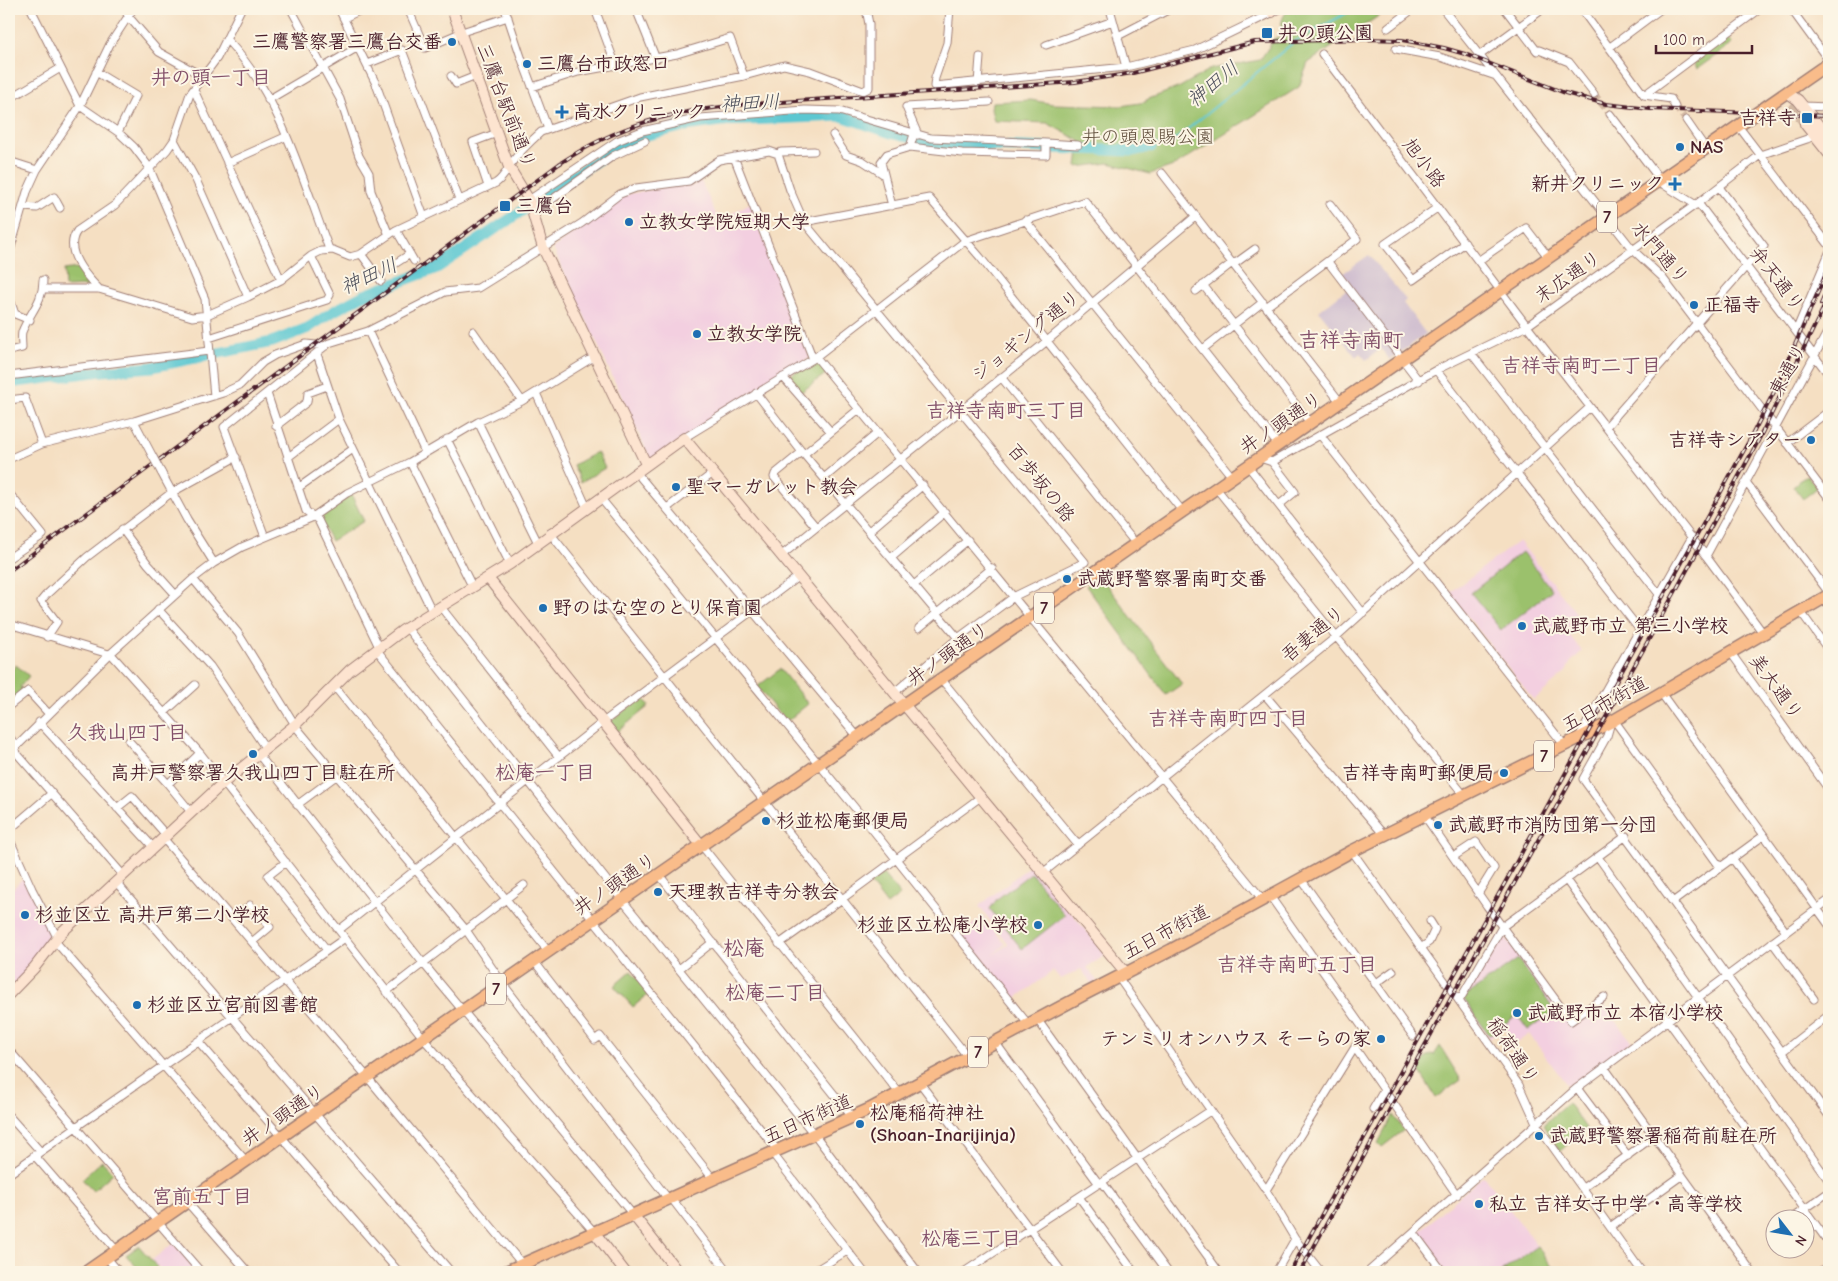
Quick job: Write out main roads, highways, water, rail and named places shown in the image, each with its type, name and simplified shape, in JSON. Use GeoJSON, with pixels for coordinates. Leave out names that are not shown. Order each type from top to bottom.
{"type":"FeatureCollection","features":[{"type":"Feature","properties":{"kind":"main road","name":"井ノ頭通り"},"geometry":{"type":"LineString","coordinates":[[86,1272],[368,1078],[548,951],[624,901],[1608,217],[1739,127],[1789,99],[1829,62]]}},
{"type":"Feature","properties":{"kind":"main road","name":"五日市街道"},"geometry":{"type":"LineString","coordinates":[[514,1270],[852,1118],[900,1094],[1352,851],[1578,740],[1829,594]]}},
{"type":"Feature","properties":{"kind":"waterway","name":"神田川"},"geometry":{"type":"LineString","coordinates":[[1151,147],[1177,138],[1294,42],[1354,9]]}},
{"type":"Feature","properties":{"kind":"waterway","name":"神田川"},"geometry":{"type":"LineString","coordinates":[[9,383],[102,371],[152,367],[272,342],[308,328],[362,296],[437,268],[614,149],[643,136],[685,126],[721,121],[842,116],[894,134],[938,144],[1133,151],[1151,147]]}},
{"type":"Feature","properties":{"kind":"tunnel"},"geometry":{"type":"LineString","coordinates":[[1594,94],[1610,114]]}},
{"type":"Feature","properties":{"kind":"tunnel"},"geometry":{"type":"LineString","coordinates":[[1790,105],[1805,124]]}},
{"type":"Feature","properties":{"kind":"tunnel"},"geometry":{"type":"LineString","coordinates":[[1675,107],[1686,120]]}},
{"type":"Feature","properties":{"kind":"railway"},"geometry":{"type":"LineString","coordinates":[[9,571],[559,164],[603,139],[645,122],[667,116],[739,105],[1075,82],[1133,73],[1255,42],[1366,39],[1402,40],[1444,48],[1465,54],[1565,93],[1606,104],[1650,109],[1829,116]]}},
{"type":"Feature","properties":{"kind":"railway"},"geometry":{"type":"LineString","coordinates":[[1290,1272],[1749,441],[1776,388],[1829,267]]}},
{"type":"Feature","properties":{"kind":"railway"},"geometry":{"type":"LineString","coordinates":[[1821,304],[1829,286]]}},
{"type":"Feature","properties":{"kind":"railway"},"geometry":{"type":"LineString","coordinates":[[1300,1272],[1756,445],[1828,299]]}},
{"type":"Feature","properties":{"kind":"place","name":"井の頭公園"},"geometry":{"type":"Point","coordinates":[1267,33]}},
{"type":"Feature","properties":{"kind":"place","name":"三鷹警察署三鷹台交番"},"geometry":{"type":"Point","coordinates":[452,42]}},
{"type":"Feature","properties":{"kind":"place","name":"三鷹台市政窓口"},"geometry":{"type":"Point","coordinates":[527,64]}},
{"type":"Feature","properties":{"kind":"place","name":"高水クリニック"},"geometry":{"type":"Point","coordinates":[562,112]}},
{"type":"Feature","properties":{"kind":"place","name":"吉祥寺"},"geometry":{"type":"Point","coordinates":[1807,118]}},
{"type":"Feature","properties":{"kind":"place","name":"NAS"},"geometry":{"type":"Point","coordinates":[1680,147]}},
{"type":"Feature","properties":{"kind":"place","name":"新井クリニック"},"geometry":{"type":"Point","coordinates":[1675,184]}},
{"type":"Feature","properties":{"kind":"place","name":"三鷹台"},"geometry":{"type":"Point","coordinates":[505,206]}},
{"type":"Feature","properties":{"kind":"place","name":"立教女学院短期大学"},"geometry":{"type":"Point","coordinates":[629,222]}},
{"type":"Feature","properties":{"kind":"place","name":"正福寺"},"geometry":{"type":"Point","coordinates":[1694,305]}},
{"type":"Feature","properties":{"kind":"place","name":"立教女学院"},"geometry":{"type":"Point","coordinates":[697,334]}},
{"type":"Feature","properties":{"kind":"place","name":"吉祥寺シアター"},"geometry":{"type":"Point","coordinates":[1811,440]}},
{"type":"Feature","properties":{"kind":"place","name":"聖マーガレット教会"},"geometry":{"type":"Point","coordinates":[676,487]}},
{"type":"Feature","properties":{"kind":"place","name":"武蔵野警察署南町交番"},"geometry":{"type":"Point","coordinates":[1067,579]}},
{"type":"Feature","properties":{"kind":"place","name":"野のはな空のとり保育園"},"geometry":{"type":"Point","coordinates":[543,608]}},
{"type":"Feature","properties":{"kind":"place","name":"武蔵野市立 第三小学校"},"geometry":{"type":"Point","coordinates":[1522,626]}},
{"type":"Feature","properties":{"kind":"place","name":"高井戸警察署久我山四丁目駐在所"},"geometry":{"type":"Point","coordinates":[253,754]}},
{"type":"Feature","properties":{"kind":"place","name":"吉祥寺南町郵便局"},"geometry":{"type":"Point","coordinates":[1504,773]}},
{"type":"Feature","properties":{"kind":"place","name":"杉並松庵郵便局"},"geometry":{"type":"Point","coordinates":[766,821]}},
{"type":"Feature","properties":{"kind":"place","name":"武蔵野市消防団第一分団"},"geometry":{"type":"Point","coordinates":[1438,825]}},
{"type":"Feature","properties":{"kind":"place","name":"天理教吉祥寺分教会"},"geometry":{"type":"Point","coordinates":[658,892]}},
{"type":"Feature","properties":{"kind":"place","name":"杉並区立 高井戸第二小学校"},"geometry":{"type":"Point","coordinates":[25,915]}},
{"type":"Feature","properties":{"kind":"place","name":"杉並区立松庵小学校"},"geometry":{"type":"Point","coordinates":[1038,925]}},
{"type":"Feature","properties":{"kind":"place","name":"杉並区立宮前図書館"},"geometry":{"type":"Point","coordinates":[137,1005]}},
{"type":"Feature","properties":{"kind":"place","name":"武蔵野市立 本宿小学校"},"geometry":{"type":"Point","coordinates":[1517,1013]}},
{"type":"Feature","properties":{"kind":"place","name":"テンミリオンハウス そーらの家"},"geometry":{"type":"Point","coordinates":[1381,1039]}},
{"type":"Feature","properties":{"kind":"place","name":"松庵稲荷神社 (Shoan-Inarijinja)"},"geometry":{"type":"Point","coordinates":[860,1124]}},
{"type":"Feature","properties":{"kind":"place","name":"武蔵野警察署稲荷前駐在所"},"geometry":{"type":"Point","coordinates":[1539,1136]}},
{"type":"Feature","properties":{"kind":"place","name":"私立 吉祥女子中学・高等学校"},"geometry":{"type":"Point","coordinates":[1479,1204]}},
{"type":"Feature","properties":{"kind":"district","name":"井の頭一丁目"},"geometry":{"type":"Point","coordinates":[211,77]}},
{"type":"Feature","properties":{"kind":"district","name":"吉祥寺南町"},"geometry":{"type":"Point","coordinates":[1351,340]}},
{"type":"Feature","properties":{"kind":"district","name":"吉祥寺南町二丁目"},"geometry":{"type":"Point","coordinates":[1581,365]}},
{"type":"Feature","properties":{"kind":"district","name":"吉祥寺南町三丁目"},"geometry":{"type":"Point","coordinates":[1006,410]}},
{"type":"Feature","properties":{"kind":"district","name":"吉祥寺南町四丁目"},"geometry":{"type":"Point","coordinates":[1228,718]}},
{"type":"Feature","properties":{"kind":"district","name":"久我山四丁目"},"geometry":{"type":"Point","coordinates":[127,732]}},
{"type":"Feature","properties":{"kind":"district","name":"松庵一丁目"},"geometry":{"type":"Point","coordinates":[545,772]}},
{"type":"Feature","properties":{"kind":"district","name":"松庵"},"geometry":{"type":"Point","coordinates":[744,948]}},
{"type":"Feature","properties":{"kind":"district","name":"吉祥寺南町五丁目"},"geometry":{"type":"Point","coordinates":[1297,964]}},
{"type":"Feature","properties":{"kind":"district","name":"松庵二丁目"},"geometry":{"type":"Point","coordinates":[775,992]}},
{"type":"Feature","properties":{"kind":"district","name":"宮前五丁目"},"geometry":{"type":"Point","coordinates":[202,1196]}},
{"type":"Feature","properties":{"kind":"district","name":"松庵三丁目"},"geometry":{"type":"Point","coordinates":[971,1238]}},
{"type":"Feature","properties":{"kind":"park label","name":"井の頭恩賜公園"},"geometry":{"type":"Point","coordinates":[1148,137]}}]}
